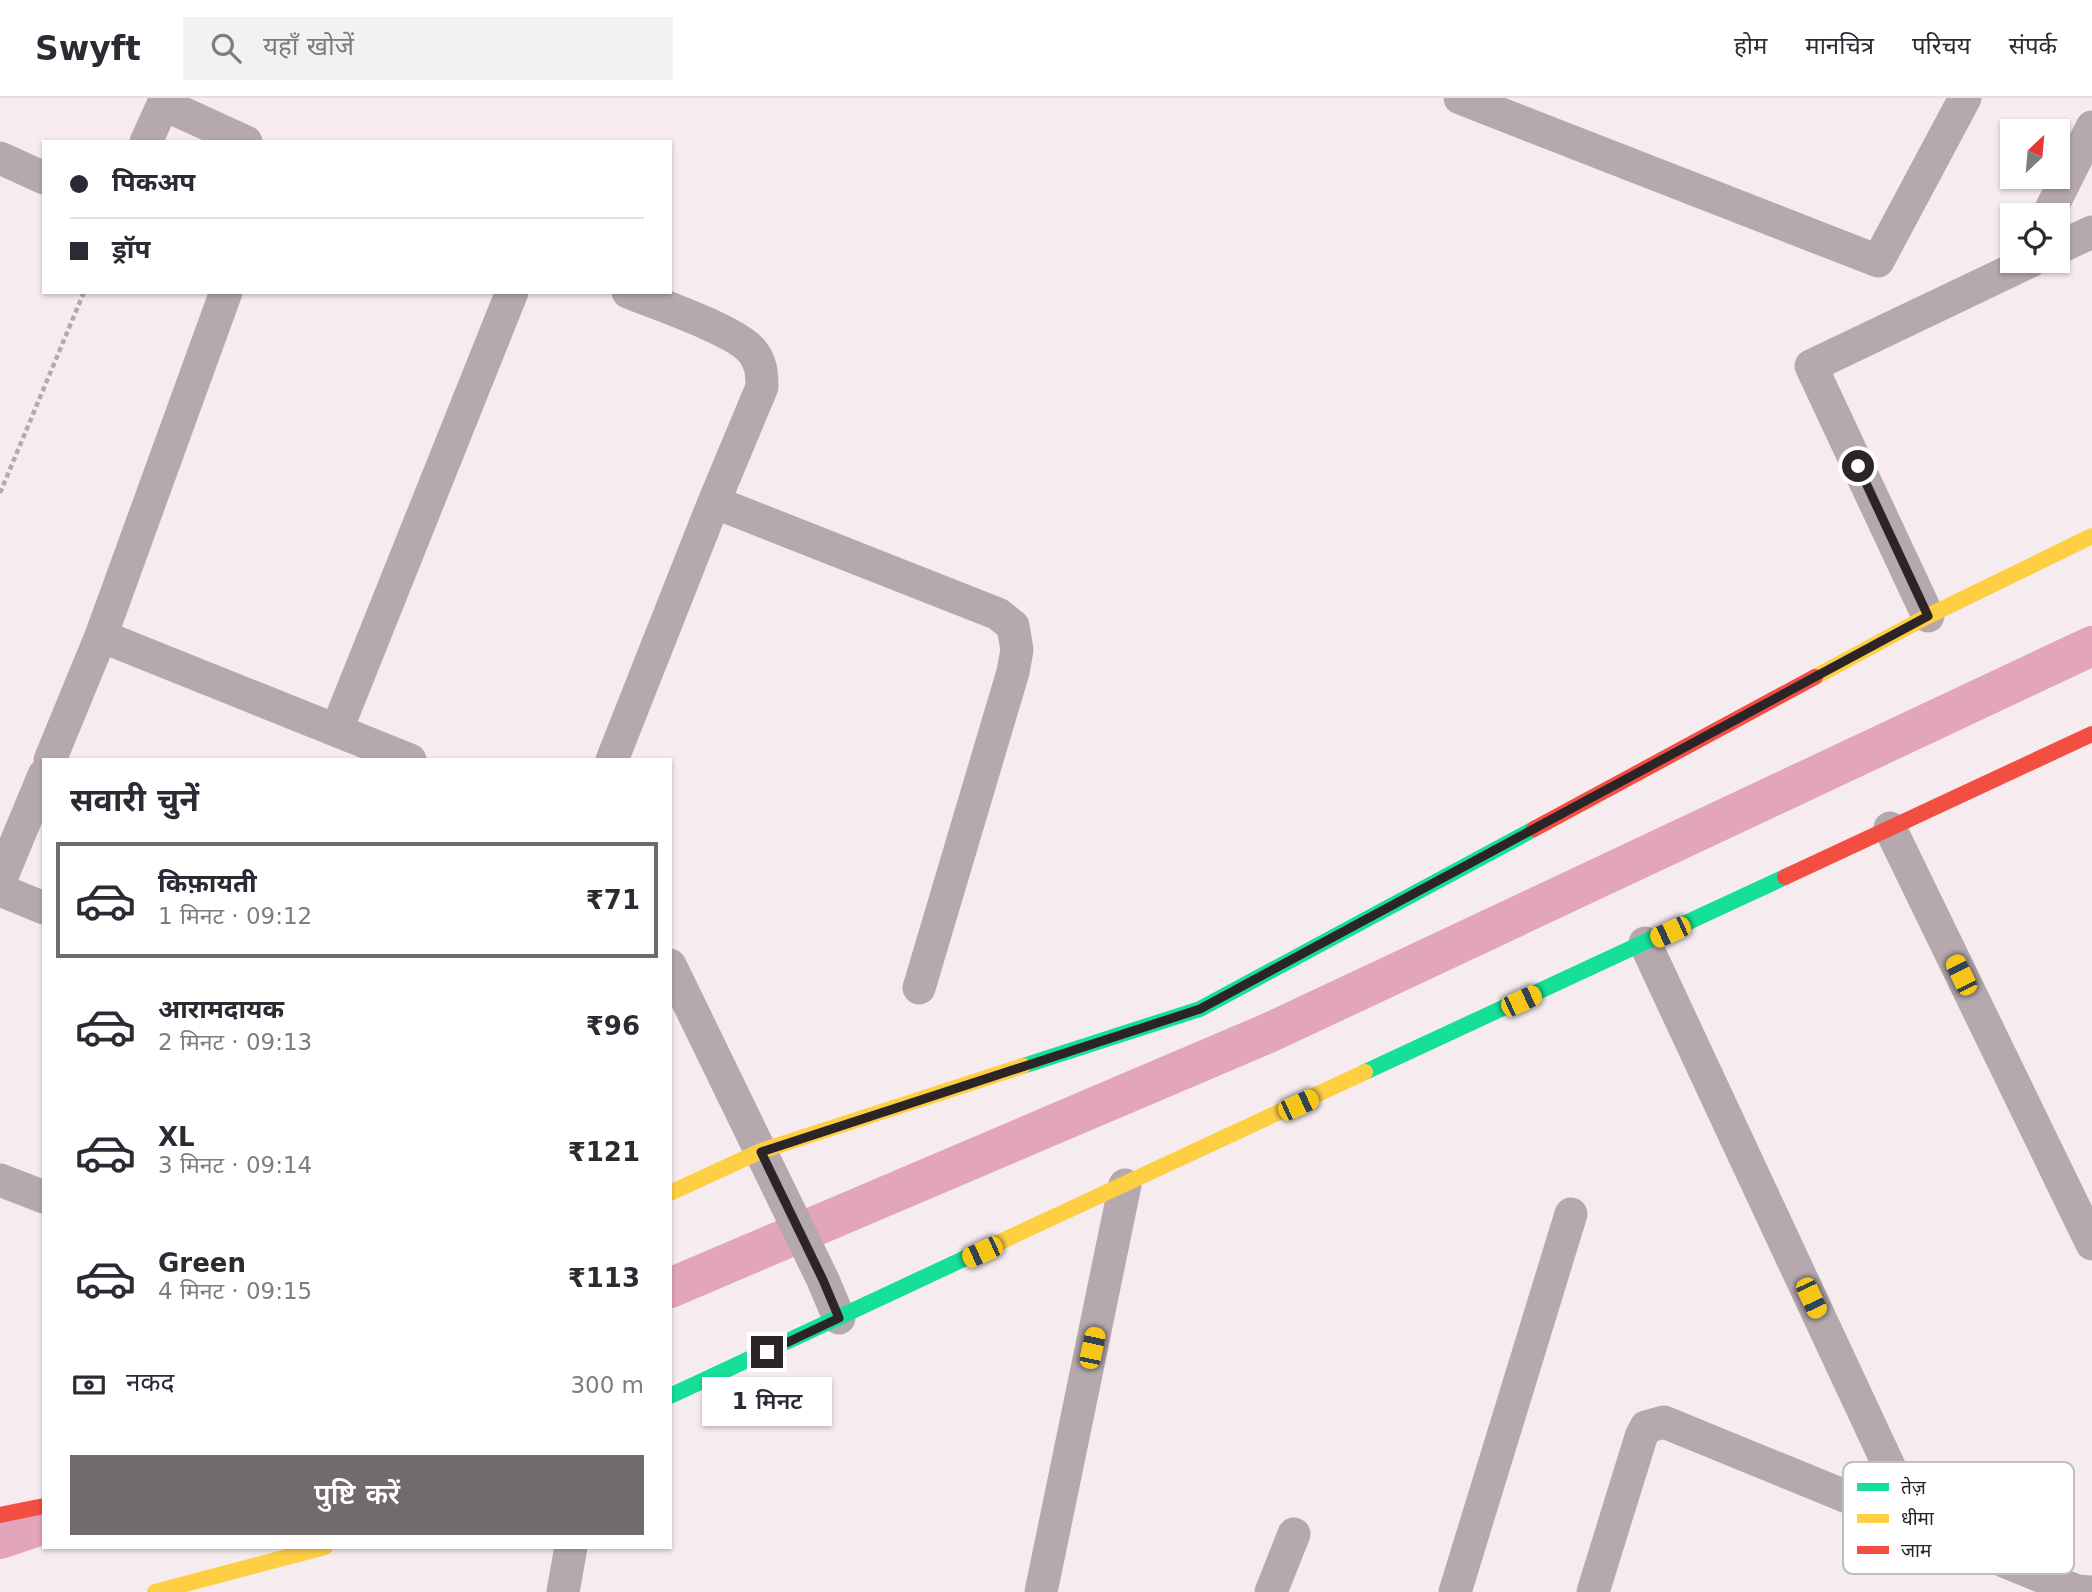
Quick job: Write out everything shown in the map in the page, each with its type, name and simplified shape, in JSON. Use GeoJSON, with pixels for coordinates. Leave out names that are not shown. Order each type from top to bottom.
{"type":"FeatureCollection","features":[{"type":"Feature","properties":{"kind":"street"},"geometry":{"type":"LineString","coordinates":[[1460,98],[1878,261],[1965,98]]}},
{"type":"Feature","properties":{"kind":"street"},"geometry":{"type":"LineString","coordinates":[[147,140],[164,101],[242,140]]}},
{"type":"Feature","properties":{"kind":"street"},"geometry":{"type":"LineString","coordinates":[[2054,203],[2092,127]]}},
{"type":"Feature","properties":{"kind":"street"},"geometry":{"type":"LineString","coordinates":[[0,158],[42,177]]}},
{"type":"Feature","properties":{"kind":"street"},"geometry":{"type":"LineString","coordinates":[[2070,242],[2092,232]]}},
{"type":"Feature","properties":{"kind":"street"},"geometry":{"type":"LineString","coordinates":[[1928,616],[1811,366],[2004,273]]}},
{"type":"Feature","properties":{"kind":"street"},"geometry":{"type":"LineString","coordinates":[[51,758],[101,636],[225,294]]}},
{"type":"Feature","properties":{"kind":"street"},"geometry":{"type":"LineString","coordinates":[[337,729],[511,294]]}},
{"type":"Feature","properties":{"kind":"street"},"geometry":{"type":"LineString","coordinates":[[613,758],[762,387],[761,368],[752,351],[736,337],[633,294]]}},
{"type":"Feature","properties":{"kind":"street"},"geometry":{"type":"LineString","coordinates":[[714,502],[998,614],[1013,626],[1017,650],[1013,673],[919,988]]}},
{"type":"Feature","properties":{"kind":"street"},"geometry":{"type":"LineString","coordinates":[[672,1192],[761,1152],[1200,1009],[1928,616],[2092,536]]}},
{"type":"Feature","properties":{"kind":"street"},"geometry":{"type":"LineString","coordinates":[[101,636],[405,758]]}},
{"type":"Feature","properties":{"kind":"street"},"geometry":{"type":"LineString","coordinates":[[672,1395],[2092,734]]}},
{"type":"Feature","properties":{"kind":"street"},"geometry":{"type":"LineString","coordinates":[[0,881],[42,780]]}},
{"type":"Feature","properties":{"kind":"street"},"geometry":{"type":"LineString","coordinates":[[1890,828],[2092,1244]]}},
{"type":"Feature","properties":{"kind":"street"},"geometry":{"type":"LineString","coordinates":[[0,890],[42,907]]}},
{"type":"Feature","properties":{"kind":"street"},"geometry":{"type":"LineString","coordinates":[[1645,943],[1887,1462]]}},
{"type":"Feature","properties":{"kind":"street"},"geometry":{"type":"LineString","coordinates":[[672,969],[839,1318]]}},
{"type":"Feature","properties":{"kind":"street"},"geometry":{"type":"LineString","coordinates":[[0,1180],[42,1196]]}},
{"type":"Feature","properties":{"kind":"street"},"geometry":{"type":"LineString","coordinates":[[1041,1592],[1125,1185]]}},
{"type":"Feature","properties":{"kind":"street"},"geometry":{"type":"LineString","coordinates":[[1455,1592],[1571,1214]]}},
{"type":"Feature","properties":{"kind":"street"},"geometry":{"type":"LineString","coordinates":[[1593,1592],[1641,1437],[1646,1427],[1655,1423],[1673,1424],[1843,1495]]}},
{"type":"Feature","properties":{"kind":"street"},"geometry":{"type":"LineString","coordinates":[[0,1516],[42,1506]]}},
{"type":"Feature","properties":{"kind":"street"},"geometry":{"type":"LineString","coordinates":[[1271,1592],[1294,1534]]}},
{"type":"Feature","properties":{"kind":"street"},"geometry":{"type":"LineString","coordinates":[[155,1592],[317,1549]]}},
{"type":"Feature","properties":{"kind":"street"},"geometry":{"type":"LineString","coordinates":[[563,1592],[571,1549]]}},
{"type":"Feature","properties":{"kind":"street"},"geometry":{"type":"LineString","coordinates":[[2035,1574],[2077,1591],[2092,1592]]}},
{"type":"Feature","properties":{"kind":"path"},"geometry":{"type":"LineString","coordinates":[[0,493],[84,294]]}},
{"type":"Feature","properties":{"kind":"waterway"},"geometry":{"type":"LineString","coordinates":[[672,1287],[1273,1031],[2092,646]]}},
{"type":"Feature","properties":{"kind":"waterway"},"geometry":{"type":"LineString","coordinates":[[0,1539],[42,1525]]}},
{"type":"Feature","properties":{"kind":"traffic: fast"},"geometry":{"type":"LineString","coordinates":[[1023,1066],[1200,1009],[1534,829]]}},
{"type":"Feature","properties":{"kind":"traffic: fast"},"geometry":{"type":"LineString","coordinates":[[1365,1072],[1785,877]]}},
{"type":"Feature","properties":{"kind":"traffic: fast"},"geometry":{"type":"LineString","coordinates":[[672,1395],[987,1248]]}},
{"type":"Feature","properties":{"kind":"traffic: slow"},"geometry":{"type":"LineString","coordinates":[[1815,677],[1928,616],[2092,536]]}},
{"type":"Feature","properties":{"kind":"traffic: slow"},"geometry":{"type":"LineString","coordinates":[[672,1192],[761,1151],[1023,1066]]}},
{"type":"Feature","properties":{"kind":"traffic: slow"},"geometry":{"type":"LineString","coordinates":[[987,1248],[1365,1072]]}},
{"type":"Feature","properties":{"kind":"traffic: slow"},"geometry":{"type":"LineString","coordinates":[[155,1592],[317,1549]]}},
{"type":"Feature","properties":{"kind":"traffic: jam"},"geometry":{"type":"LineString","coordinates":[[1534,829],[1815,677]]}},
{"type":"Feature","properties":{"kind":"traffic: jam"},"geometry":{"type":"LineString","coordinates":[[1785,877],[2092,734]]}},
{"type":"Feature","properties":{"kind":"traffic: jam"},"geometry":{"type":"LineString","coordinates":[[0,1515],[42,1506]]}},
{"type":"Feature","properties":{"kind":"route"},"geometry":{"type":"LineString","coordinates":[[767,1352],[839,1318],[761,1152],[1200,1009],[1928,616],[1858,466]]}}]}
